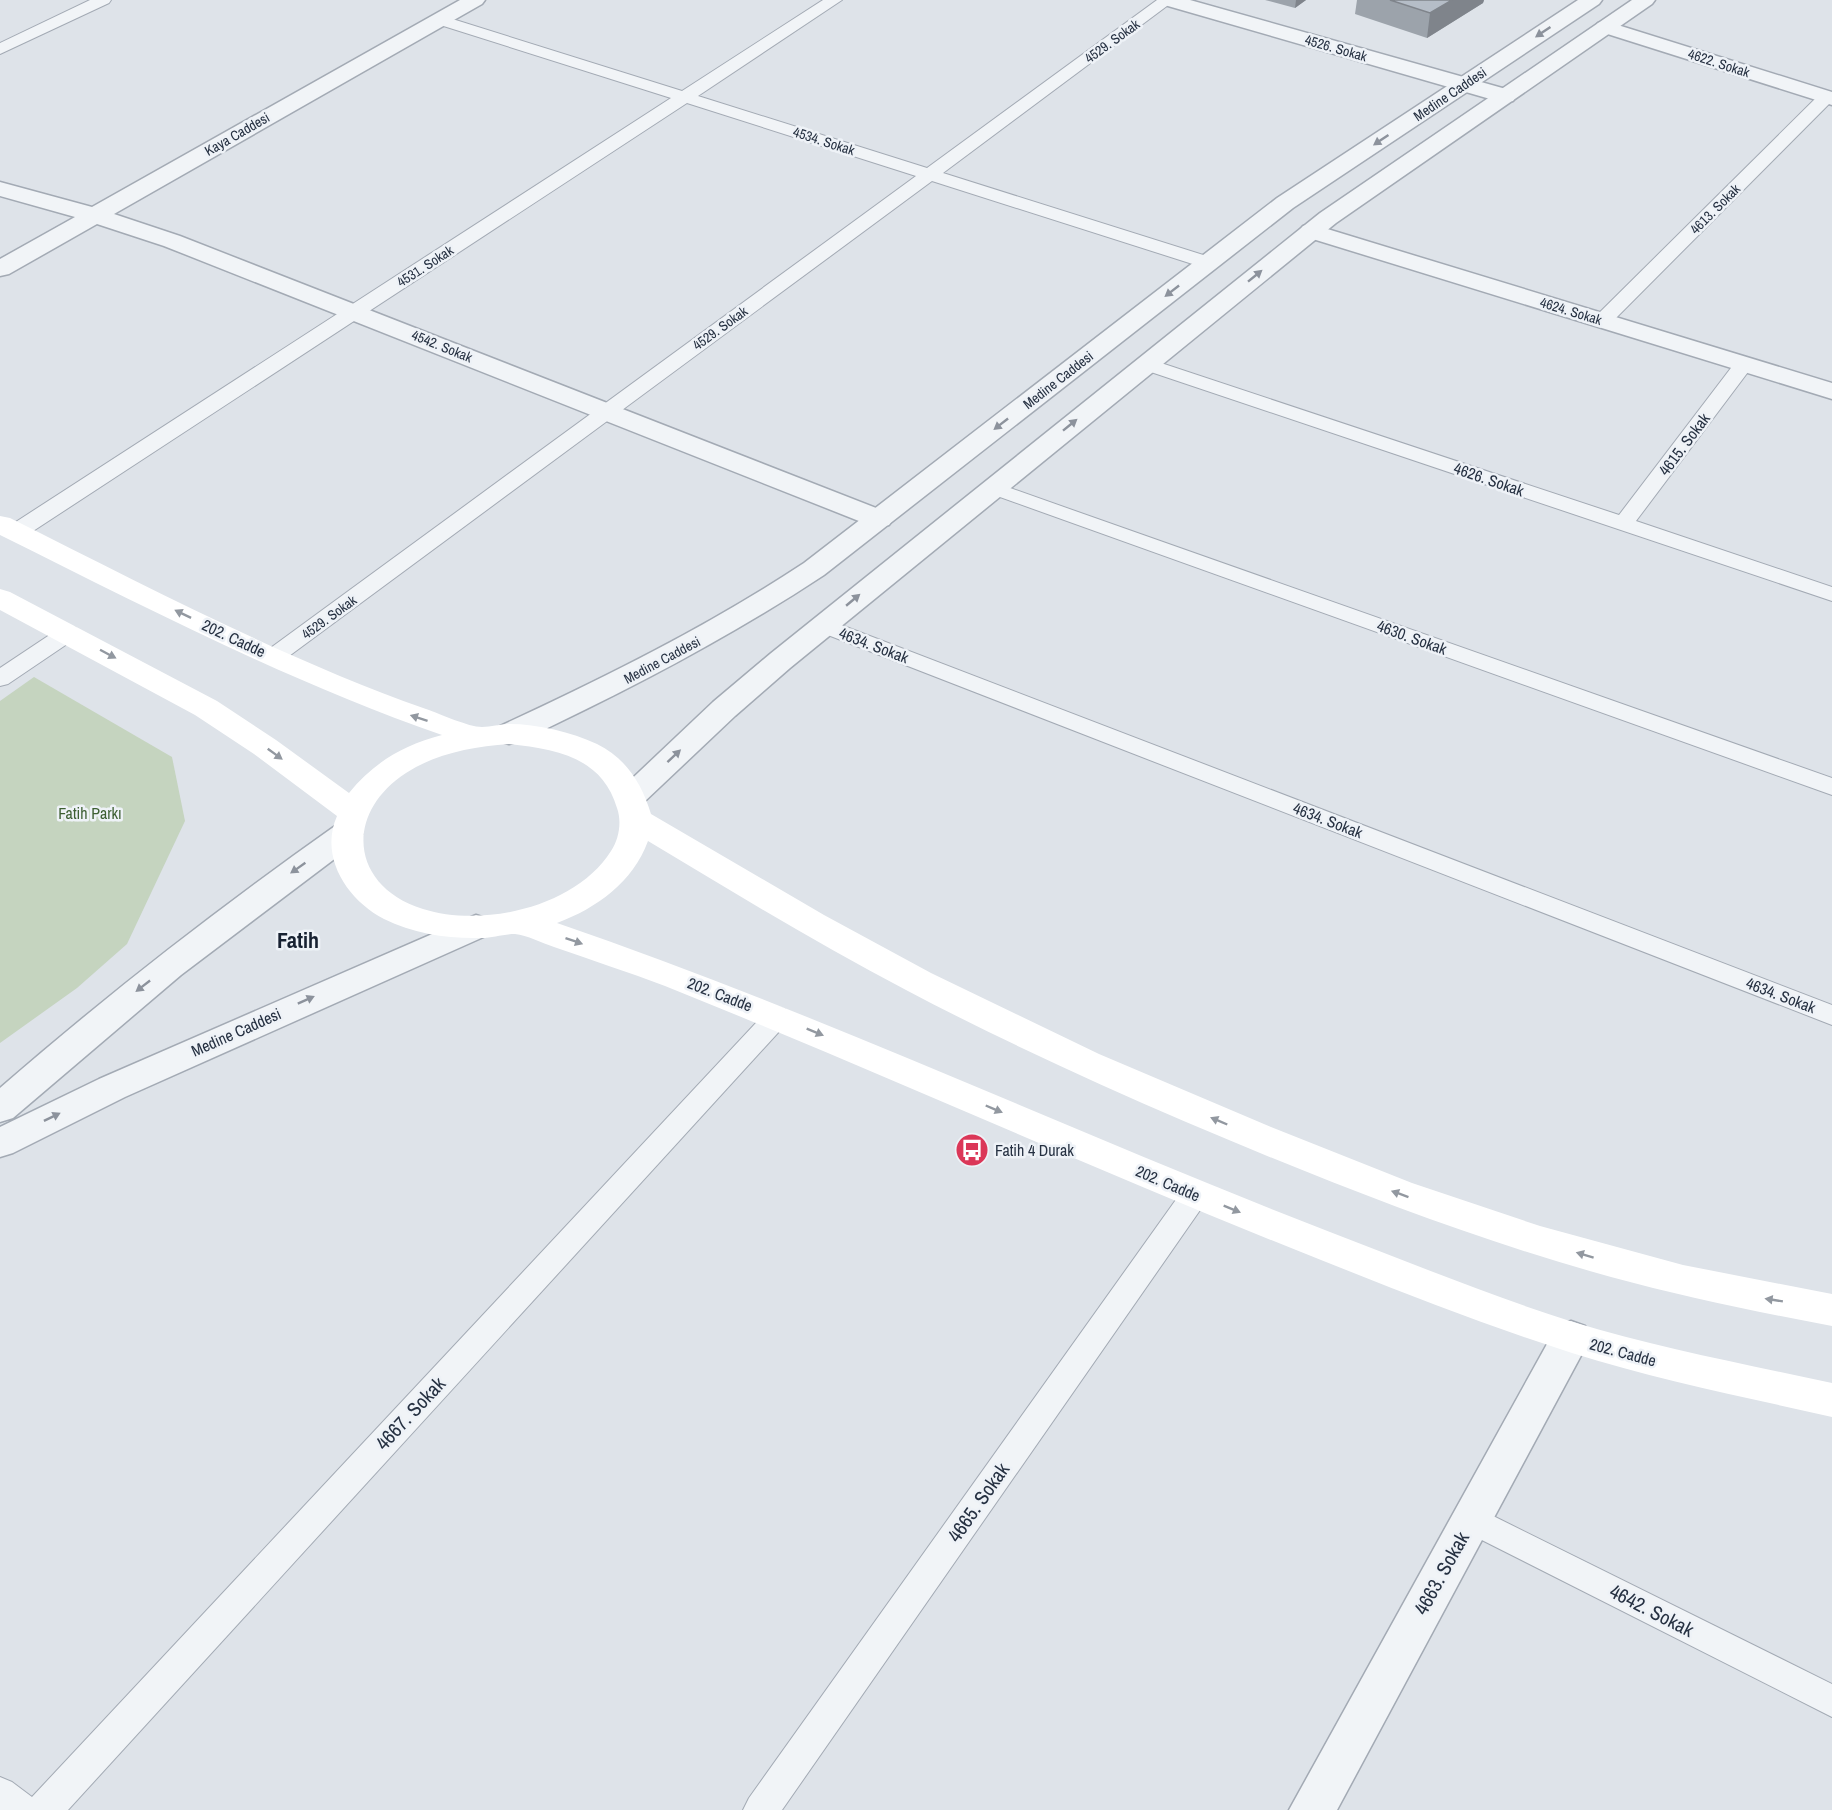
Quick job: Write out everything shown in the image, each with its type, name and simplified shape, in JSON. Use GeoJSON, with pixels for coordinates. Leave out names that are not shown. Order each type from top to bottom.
{"type":"FeatureCollection","features":[{"type":"Feature","properties":{"kind":"main road","name":"202. Cadde"},"geometry":{"type":"LineString","coordinates":[[8,528],[273,657],[403,713],[475,736]]}},
{"type":"Feature","properties":{"kind":"main road"},"geometry":{"type":"LineString","coordinates":[[0,598],[206,708],[265,747],[350,823]]}},
{"type":"Feature","properties":{"kind":"main road"},"geometry":{"type":"LineString","coordinates":[[509,734],[543,736],[573,745],[599,758],[619,775],[634,807],[632,843],[619,866],[597,888],[569,906],[535,919],[518,922],[476,927],[427,923],[397,912],[374,897],[357,878],[348,856],[350,823],[367,790],[387,771],[414,755],[443,744],[475,736],[509,734]]}},
{"type":"Feature","properties":{"kind":"main road"},"geometry":{"type":"LineString","coordinates":[[634,807],[762,894],[918,981],[1089,1064],[1346,1174],[1473,1221],[1610,1263],[1756,1297],[1832,1310]]}},
{"type":"Feature","properties":{"kind":"main road","name":"202. Cadde"},"geometry":{"type":"LineString","coordinates":[[518,922],[655,969],[777,1017],[1195,1195],[1376,1267],[1571,1337],[1642,1358],[1832,1400]]}},
{"type":"Feature","properties":{"kind":"street","name":"4526. Sokak"},"geometry":{"type":"LineString","coordinates":[[1168,0],[1505,96]]}},
{"type":"Feature","properties":{"kind":"street","name":"Medine Caddesi"},"geometry":{"type":"LineString","coordinates":[[509,734],[604,690],[700,640],[774,596],[879,519],[1285,203],[1592,0]]}},
{"type":"Feature","properties":{"kind":"street","name":"Medine Caddesi"},"geometry":{"type":"LineString","coordinates":[[634,807],[724,709],[823,625],[1311,231],[1645,0]]}},
{"type":"Feature","properties":{"kind":"street","name":"Kaya Caddesi"},"geometry":{"type":"LineString","coordinates":[[0,269],[455,7]]}},
{"type":"Feature","properties":{"kind":"street","name":"4622. Sokak"},"geometry":{"type":"LineString","coordinates":[[1605,27],[1830,98]]}},
{"type":"Feature","properties":{"kind":"street","name":"4542. Sokak"},"geometry":{"type":"LineString","coordinates":[[0,189],[94,215],[172,241],[879,519]]}},
{"type":"Feature","properties":{"kind":"street","name":"4624. Sokak"},"geometry":{"type":"LineString","coordinates":[[1311,231],[1832,391]]}},
{"type":"Feature","properties":{"kind":"street"},"geometry":{"type":"LineString","coordinates":[[0,1108],[132,994],[350,823]]}},
{"type":"Feature","properties":{"kind":"street","name":"Medine Caddesi"},"geometry":{"type":"LineString","coordinates":[[0,1143],[142,1074],[476,927]]}},
{"type":"Feature","properties":{"kind":"street","name":"4663. Sokak"},"geometry":{"type":"LineString","coordinates":[[1312,1810],[1571,1337]]}},
{"type":"Feature","properties":{"kind":"lane"},"geometry":{"type":"LineString","coordinates":[[0,49],[104,0]]}},
{"type":"Feature","properties":{"kind":"lane","name":"4531. Sokak"},"geometry":{"type":"LineString","coordinates":[[8,528],[354,312],[834,0]]}},
{"type":"Feature","properties":{"kind":"lane","name":"4529. Sokak"},"geometry":{"type":"LineString","coordinates":[[273,657],[1168,0]]}},
{"type":"Feature","properties":{"kind":"lane","name":"4534. Sokak"},"geometry":{"type":"LineString","coordinates":[[455,7],[684,97],[1209,263]]}},
{"type":"Feature","properties":{"kind":"lane","name":"4613. Sokak"},"geometry":{"type":"LineString","coordinates":[[1602,321],[1830,98]]}},
{"type":"Feature","properties":{"kind":"lane","name":"4626. Sokak"},"geometry":{"type":"LineString","coordinates":[[1146,364],[1832,594]]}},
{"type":"Feature","properties":{"kind":"lane","name":"4615. Sokak"},"geometry":{"type":"LineString","coordinates":[[1623,524],[1744,364]]}},
{"type":"Feature","properties":{"kind":"lane","name":"4630. Sokak"},"geometry":{"type":"LineString","coordinates":[[993,488],[1832,786]]}},
{"type":"Feature","properties":{"kind":"lane","name":"4634. Sokak"},"geometry":{"type":"LineString","coordinates":[[823,625],[1832,1015]]}},
{"type":"Feature","properties":{"kind":"lane"},"geometry":{"type":"LineString","coordinates":[[0,679],[68,633]]}},
{"type":"Feature","properties":{"kind":"lane","name":"4667. Sokak"},"geometry":{"type":"LineString","coordinates":[[44,1810],[777,1017]]}},
{"type":"Feature","properties":{"kind":"lane","name":"4665. Sokak"},"geometry":{"type":"LineString","coordinates":[[761,1810],[1195,1195]]}},
{"type":"Feature","properties":{"kind":"lane","name":"4642. Sokak"},"geometry":{"type":"LineString","coordinates":[[1471,1519],[1832,1701]]}},
{"type":"Feature","properties":{"kind":"lane"},"geometry":{"type":"LineString","coordinates":[[0,1794],[21,1810]]}},
{"type":"Feature","properties":{"kind":"green space","name":"Fatih Parkı"},"geometry":{"type":"Polygon","coordinates":[[[34,677],[172,757],[185,821],[127,944],[77,988],[0,1043],[0,701],[34,677]]]}},
{"type":"Feature","properties":{"kind":"building"},"geometry":{"type":"Polygon","coordinates":[[[1390,0],[1452,0],[1430,13],[1390,0]]]}},
{"type":"Feature","properties":{"kind":"place","name":"Fatih 4 Durak"},"geometry":{"type":"Point","coordinates":[972,1150]}},
{"type":"Feature","properties":{"kind":"district","name":"Fatih"},"geometry":{"type":"Point","coordinates":[298,940]}}]}
